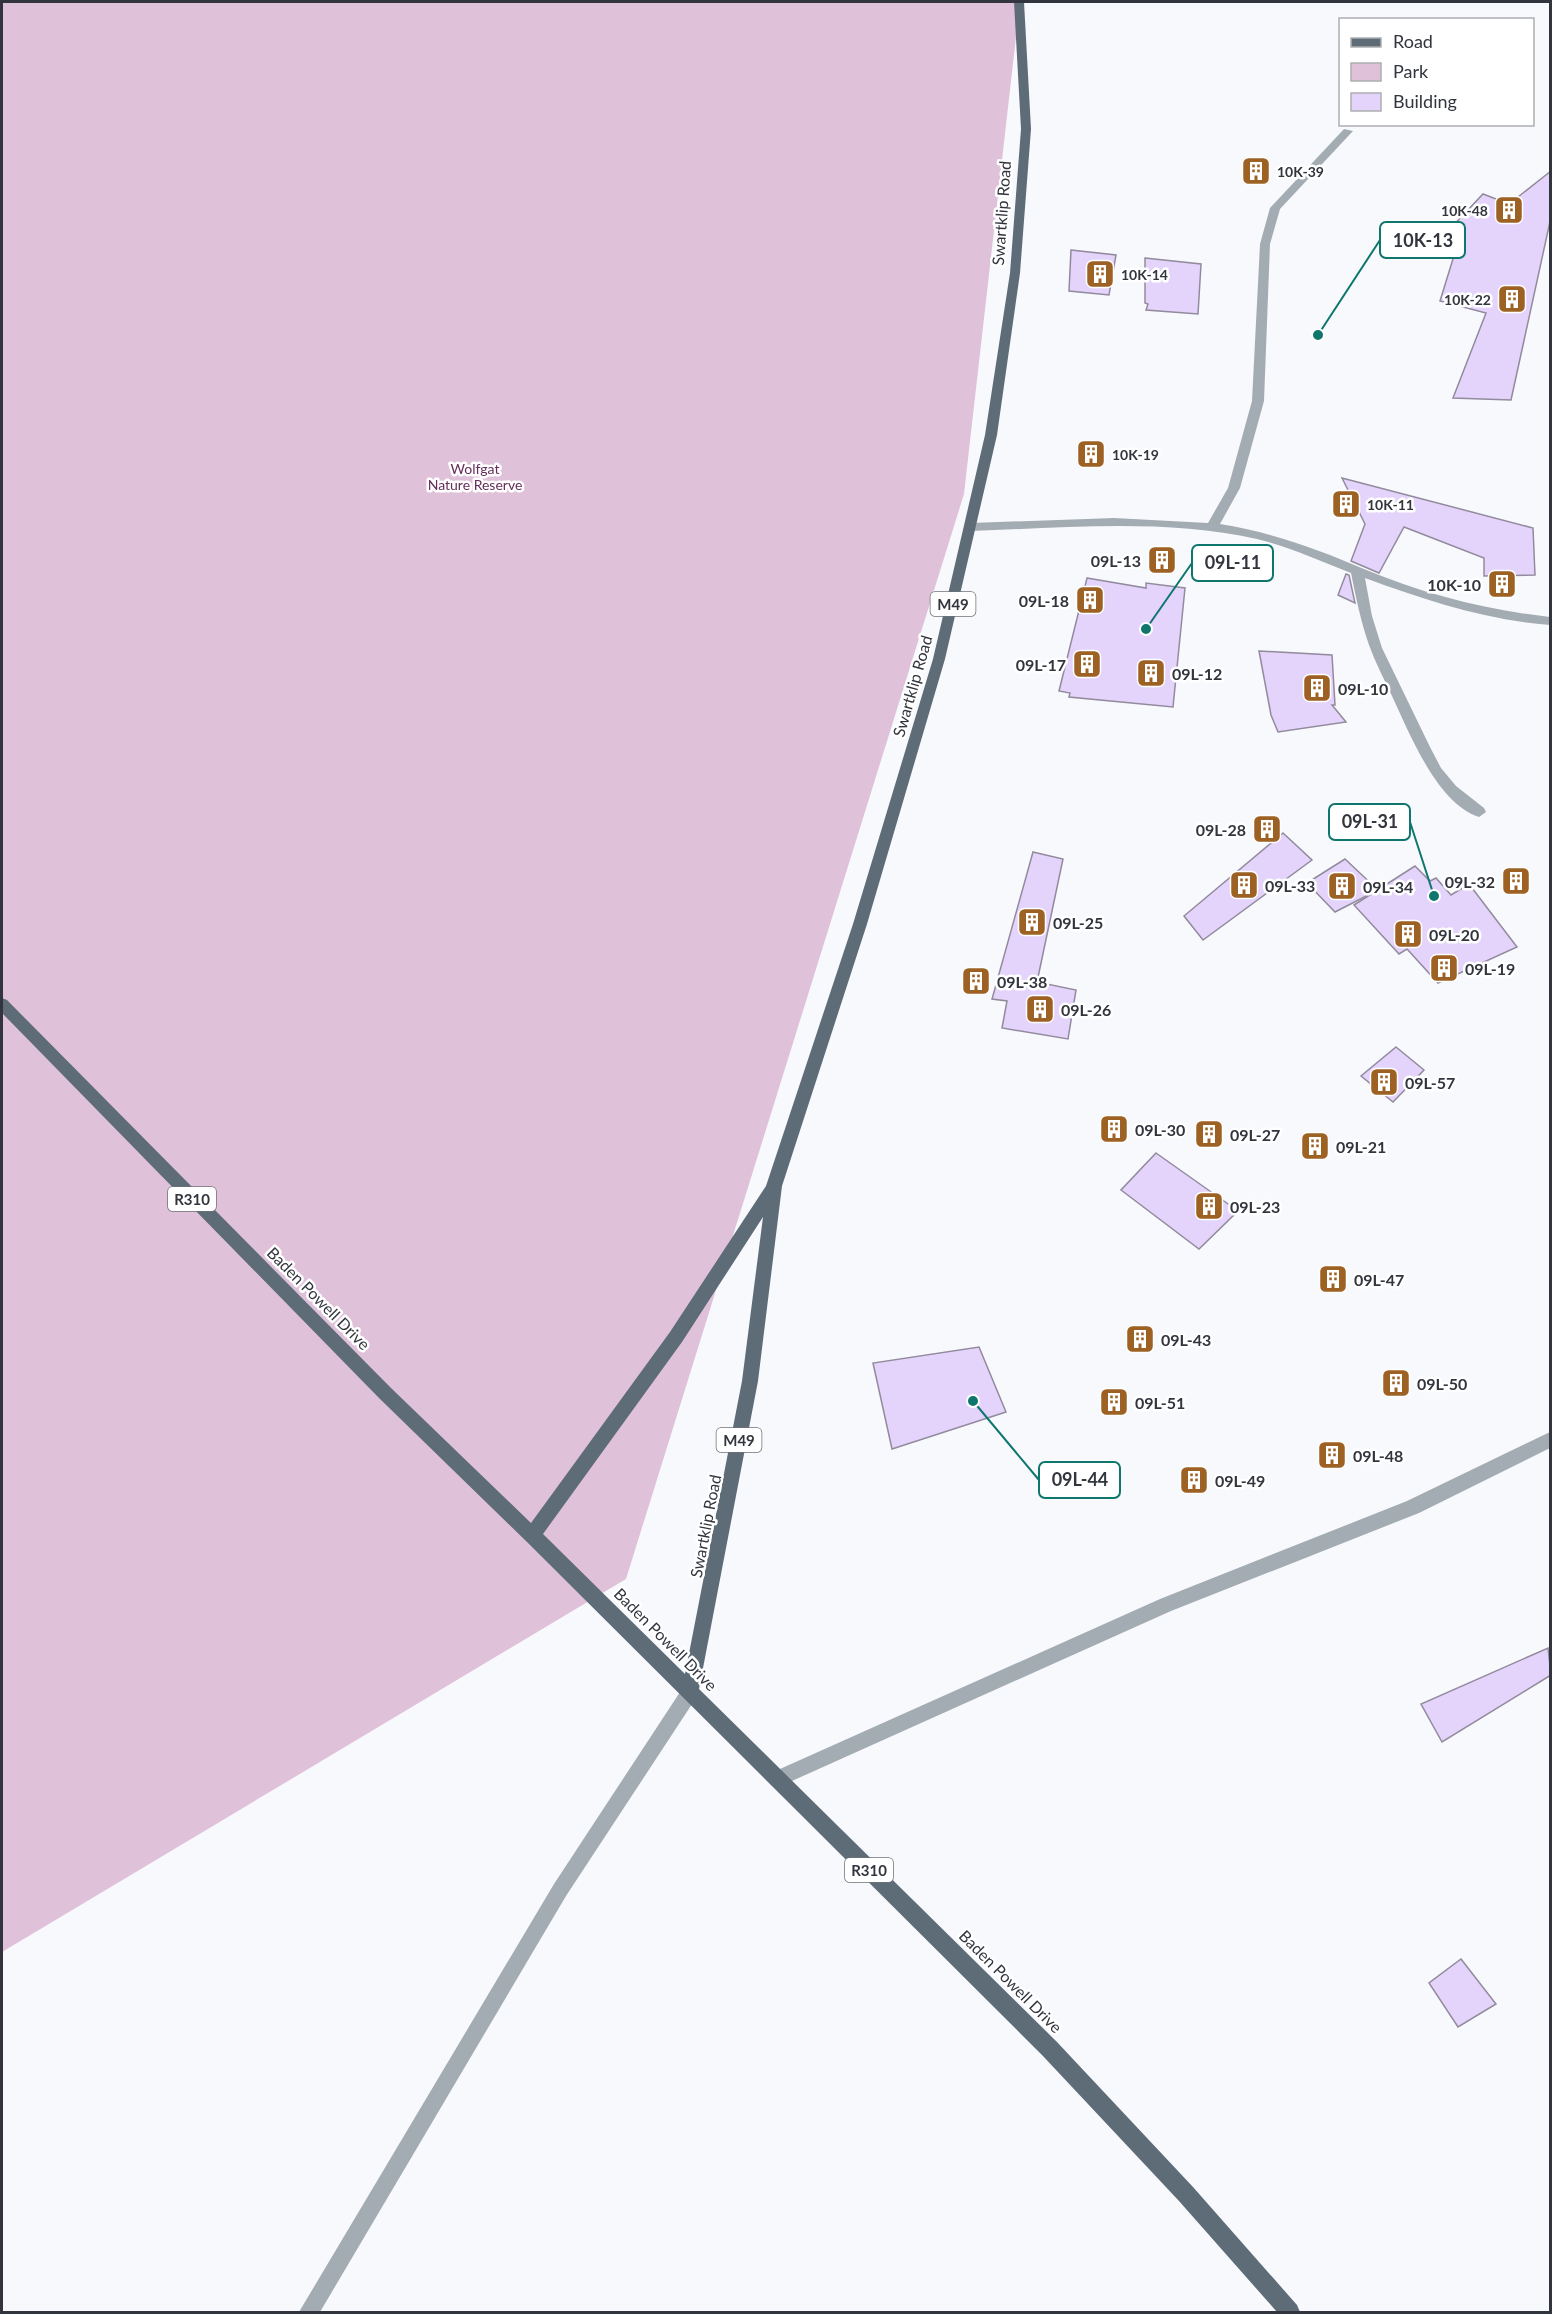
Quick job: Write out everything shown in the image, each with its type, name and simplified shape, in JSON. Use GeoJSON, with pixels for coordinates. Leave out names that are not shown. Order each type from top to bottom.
{"type":"FeatureCollection","features":[{"type":"Feature","properties":{"kind":"main road","name":"Swartklip Road"},"geometry":{"type":"LineString","coordinates":[[690,1692],[750,1382],[774,1186],[856,935],[916,738],[939,658],[991,435],[1015,273],[1026,129],[1019,2]]}},
{"type":"Feature","properties":{"kind":"main road","name":"Baden Powell Drive"},"geometry":{"type":"LineString","coordinates":[[2,1004],[384,1393],[532,1535],[1049,2048],[1186,2194],[1290,2313]]}},
{"type":"Feature","properties":{"kind":"main road","name":"Swartklip Road"},"geometry":{"type":"LineString","coordinates":[[532,1535],[676,1336],[774,1186]]}},
{"type":"Feature","properties":{"kind":"street"},"geometry":{"type":"LineString","coordinates":[[1212,527],[1234,488],[1258,401],[1265,244],[1275,208],[1348,131]]}},
{"type":"Feature","properties":{"kind":"street"},"geometry":{"type":"LineString","coordinates":[[971,527],[1132,523],[1212,527],[1257,535],[1471,608],[1522,620],[1551,621]]}},
{"type":"Feature","properties":{"kind":"street"},"geometry":{"type":"LineString","coordinates":[[1357,570],[1366,615],[1376,648],[1423,747],[1436,771],[1452,790],[1479,812]]}},
{"type":"Feature","properties":{"kind":"street"},"geometry":{"type":"LineString","coordinates":[[777,1779],[1166,1605],[1413,1507],[1551,1440]]}},
{"type":"Feature","properties":{"kind":"street"},"geometry":{"type":"LineString","coordinates":[[309,2313],[560,1890],[690,1692]]}},
{"type":"Feature","properties":{"kind":"green space","name":"Wolfgat Nature Reserve"},"geometry":{"type":"Polygon","coordinates":[[[2,2],[1020,2],[964,494],[626,1579],[2,1952],[2,2]]]}},
{"type":"Feature","properties":{"kind":"building"},"geometry":{"type":"Polygon","coordinates":[[[1551,171],[1551,217],[1511,400],[1453,398],[1486,313],[1440,301],[1461,233],[1450,229],[1483,194],[1509,204],[1551,171]]]}},
{"type":"Feature","properties":{"kind":"building","name":"10K-14"},"geometry":{"type":"Polygon","coordinates":[[[1071,250],[1116,255],[1109,295],[1069,291],[1071,250]]]}},
{"type":"Feature","properties":{"kind":"building"},"geometry":{"type":"Polygon","coordinates":[[[1145,258],[1201,264],[1198,314],[1146,310],[1148,304],[1145,303],[1145,258]]]}},
{"type":"Feature","properties":{"kind":"building"},"geometry":{"type":"Polygon","coordinates":[[[1342,478],[1533,528],[1535,575],[1484,576],[1484,558],[1404,527],[1379,573],[1351,561],[1365,524],[1342,478]]]}},
{"type":"Feature","properties":{"kind":"building"},"geometry":{"type":"Polygon","coordinates":[[[1346,574],[1349,575],[1355,603],[1338,595],[1346,574]]]}},
{"type":"Feature","properties":{"kind":"building"},"geometry":{"type":"Polygon","coordinates":[[[1087,578],[1146,588],[1146,583],[1185,588],[1173,707],[1069,697],[1070,693],[1059,691],[1087,578]]]}},
{"type":"Feature","properties":{"kind":"building","name":"09L-10"},"geometry":{"type":"Polygon","coordinates":[[[1259,651],[1332,655],[1335,705],[1332,705],[1346,722],[1278,732],[1271,715],[1259,651]]]}},
{"type":"Feature","properties":{"kind":"building"},"geometry":{"type":"Polygon","coordinates":[[[1283,833],[1312,860],[1203,940],[1184,916],[1283,833]]]}},
{"type":"Feature","properties":{"kind":"building"},"geometry":{"type":"Polygon","coordinates":[[[1033,852],[1063,859],[1037,982],[1076,990],[1068,1039],[1002,1028],[1007,1001],[992,999],[1033,852]]]}},
{"type":"Feature","properties":{"kind":"building","name":"09L-34"},"geometry":{"type":"Polygon","coordinates":[[[1345,859],[1378,890],[1335,912],[1307,883],[1345,859]]]}},
{"type":"Feature","properties":{"kind":"building"},"geometry":{"type":"Polygon","coordinates":[[[1415,866],[1430,881],[1436,878],[1451,895],[1469,884],[1517,947],[1438,983],[1407,949],[1399,954],[1354,905],[1415,866]]]}},
{"type":"Feature","properties":{"kind":"building"},"geometry":{"type":"Polygon","coordinates":[[[1396,1047],[1424,1070],[1393,1102],[1361,1076],[1396,1047]]]}},
{"type":"Feature","properties":{"kind":"building","name":"09L-23"},"geometry":{"type":"Polygon","coordinates":[[[1156,1153],[1238,1211],[1199,1249],[1121,1190],[1156,1153]]]}},
{"type":"Feature","properties":{"kind":"building"},"geometry":{"type":"Polygon","coordinates":[[[979,1347],[1006,1412],[892,1449],[873,1363],[979,1347]]]}},
{"type":"Feature","properties":{"kind":"building"},"geometry":{"type":"Polygon","coordinates":[[[1548,1648],[1551,1675],[1442,1742],[1421,1704],[1548,1648]]]}},
{"type":"Feature","properties":{"kind":"building"},"geometry":{"type":"Polygon","coordinates":[[[1461,1959],[1496,2004],[1458,2027],[1429,1983],[1461,1959]]]}},
{"type":"Feature","properties":{"kind":"place","name":"10K-39"},"geometry":{"type":"Point","coordinates":[1256,171]}},
{"type":"Feature","properties":{"kind":"place","name":"10K-48"},"geometry":{"type":"Point","coordinates":[1509,210]}},
{"type":"Feature","properties":{"kind":"place","name":"10K-14"},"geometry":{"type":"Point","coordinates":[1100,274]}},
{"type":"Feature","properties":{"kind":"place","name":"10K-22"},"geometry":{"type":"Point","coordinates":[1512,299]}},
{"type":"Feature","properties":{"kind":"place","name":"10K-13"},"geometry":{"type":"Point","coordinates":[1318,335]}},
{"type":"Feature","properties":{"kind":"place","name":"10K-19"},"geometry":{"type":"Point","coordinates":[1091,454]}},
{"type":"Feature","properties":{"kind":"place","name":"10K-11"},"geometry":{"type":"Point","coordinates":[1346,504]}},
{"type":"Feature","properties":{"kind":"place","name":"09L-13"},"geometry":{"type":"Point","coordinates":[1162,560]}},
{"type":"Feature","properties":{"kind":"place","name":"10K-10"},"geometry":{"type":"Point","coordinates":[1502,584]}},
{"type":"Feature","properties":{"kind":"place","name":"09L-18"},"geometry":{"type":"Point","coordinates":[1090,600]}},
{"type":"Feature","properties":{"kind":"place","name":"09L-11"},"geometry":{"type":"Point","coordinates":[1146,629]}},
{"type":"Feature","properties":{"kind":"place","name":"09L-17"},"geometry":{"type":"Point","coordinates":[1087,664]}},
{"type":"Feature","properties":{"kind":"place","name":"09L-12"},"geometry":{"type":"Point","coordinates":[1151,673]}},
{"type":"Feature","properties":{"kind":"place","name":"09L-10"},"geometry":{"type":"Point","coordinates":[1317,688]}},
{"type":"Feature","properties":{"kind":"place","name":"09L-28"},"geometry":{"type":"Point","coordinates":[1267,829]}},
{"type":"Feature","properties":{"kind":"place","name":"09L-32"},"geometry":{"type":"Point","coordinates":[1516,881]}},
{"type":"Feature","properties":{"kind":"place","name":"09L-33"},"geometry":{"type":"Point","coordinates":[1244,885]}},
{"type":"Feature","properties":{"kind":"place","name":"09L-34"},"geometry":{"type":"Point","coordinates":[1342,886]}},
{"type":"Feature","properties":{"kind":"place","name":"09L-31"},"geometry":{"type":"Point","coordinates":[1434,896]}},
{"type":"Feature","properties":{"kind":"place","name":"09L-25"},"geometry":{"type":"Point","coordinates":[1032,922]}},
{"type":"Feature","properties":{"kind":"place","name":"09L-20"},"geometry":{"type":"Point","coordinates":[1408,934]}},
{"type":"Feature","properties":{"kind":"place","name":"09L-19"},"geometry":{"type":"Point","coordinates":[1444,968]}},
{"type":"Feature","properties":{"kind":"place","name":"09L-38"},"geometry":{"type":"Point","coordinates":[976,981]}},
{"type":"Feature","properties":{"kind":"place","name":"09L-26"},"geometry":{"type":"Point","coordinates":[1040,1009]}},
{"type":"Feature","properties":{"kind":"place","name":"09L-57"},"geometry":{"type":"Point","coordinates":[1384,1082]}},
{"type":"Feature","properties":{"kind":"place","name":"09L-30"},"geometry":{"type":"Point","coordinates":[1114,1129]}},
{"type":"Feature","properties":{"kind":"place","name":"09L-27"},"geometry":{"type":"Point","coordinates":[1209,1134]}},
{"type":"Feature","properties":{"kind":"place","name":"09L-21"},"geometry":{"type":"Point","coordinates":[1315,1146]}},
{"type":"Feature","properties":{"kind":"place","name":"09L-23"},"geometry":{"type":"Point","coordinates":[1209,1206]}},
{"type":"Feature","properties":{"kind":"place","name":"09L-47"},"geometry":{"type":"Point","coordinates":[1333,1279]}},
{"type":"Feature","properties":{"kind":"place","name":"09L-43"},"geometry":{"type":"Point","coordinates":[1140,1339]}},
{"type":"Feature","properties":{"kind":"place","name":"09L-50"},"geometry":{"type":"Point","coordinates":[1396,1383]}},
{"type":"Feature","properties":{"kind":"place","name":"09L-44"},"geometry":{"type":"Point","coordinates":[973,1401]}},
{"type":"Feature","properties":{"kind":"place","name":"09L-51"},"geometry":{"type":"Point","coordinates":[1114,1402]}},
{"type":"Feature","properties":{"kind":"place","name":"09L-48"},"geometry":{"type":"Point","coordinates":[1332,1455]}},
{"type":"Feature","properties":{"kind":"place","name":"09L-49"},"geometry":{"type":"Point","coordinates":[1194,1480]}}]}
